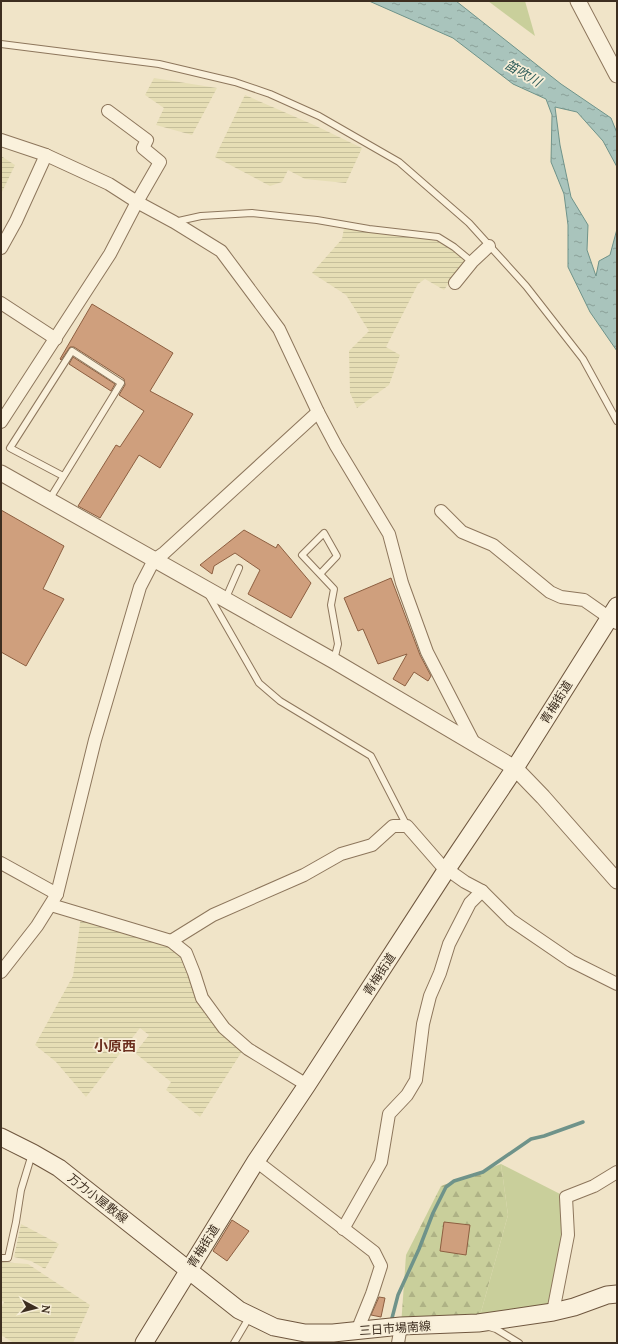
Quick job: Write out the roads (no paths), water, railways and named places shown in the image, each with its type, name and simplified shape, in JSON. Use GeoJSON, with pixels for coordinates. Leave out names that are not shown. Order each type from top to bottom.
{"type":"FeatureCollection","features":[{"type":"Feature","properties":{"kind":"main road","name":"青梅街道"},"geometry":{"type":"LineString","coordinates":[[144,1343],[256,1161],[307,1086],[614,616]]}},
{"type":"Feature","properties":{"kind":"main road","name":"万力小屋敷線"},"geometry":{"type":"LineString","coordinates":[[1,1137],[59,1168],[188,1271]]}},
{"type":"Feature","properties":{"kind":"main road","name":"三日市場南線"},"geometry":{"type":"LineString","coordinates":[[188,1271],[239,1310],[250,1316],[274,1327],[305,1333],[333,1333],[401,1326],[478,1323],[553,1312],[574,1307],[607,1295],[617,1294]]}},
{"type":"Feature","properties":{"kind":"street"},"geometry":{"type":"LineString","coordinates":[[578,1],[617,75]]}},
{"type":"Feature","properties":{"kind":"street"},"geometry":{"type":"LineString","coordinates":[[1,422],[110,254],[160,162],[143,148],[147,140],[108,111]]}},
{"type":"Feature","properties":{"kind":"street"},"geometry":{"type":"LineString","coordinates":[[1,140],[46,155],[109,184],[221,251],[279,329],[318,412],[336,446],[389,534],[402,583],[427,652],[475,745]]}},
{"type":"Feature","properties":{"kind":"street"},"geometry":{"type":"LineString","coordinates":[[1,248],[16,221],[46,155]]}},
{"type":"Feature","properties":{"kind":"street"},"geometry":{"type":"LineString","coordinates":[[455,283],[472,262],[489,246]]}},
{"type":"Feature","properties":{"kind":"street"},"geometry":{"type":"LineString","coordinates":[[1,303],[56,339]]}},
{"type":"Feature","properties":{"kind":"street"},"geometry":{"type":"LineString","coordinates":[[1,972],[37,926],[58,894],[95,740],[140,587],[154,560],[164,553],[318,412]]}},
{"type":"Feature","properties":{"kind":"street"},"geometry":{"type":"LineString","coordinates":[[1,473],[334,662],[515,768],[543,797],[617,881]]}},
{"type":"Feature","properties":{"kind":"street"},"geometry":{"type":"LineString","coordinates":[[441,512],[462,532],[493,545],[550,592],[561,597],[584,600],[614,616]]}},
{"type":"Feature","properties":{"kind":"street"},"geometry":{"type":"LineString","coordinates":[[171,941],[213,915],[304,875],[340,854],[372,845],[393,826],[407,826],[436,860],[447,870],[482,891],[511,920],[571,961],[617,984]]}},
{"type":"Feature","properties":{"kind":"street"},"geometry":{"type":"LineString","coordinates":[[1,863],[58,894]]}},
{"type":"Feature","properties":{"kind":"street"},"geometry":{"type":"LineString","coordinates":[[343,1229],[381,1162],[390,1114],[407,1095],[416,1080],[423,1024],[430,996],[440,973],[449,944],[470,903],[482,891]]}},
{"type":"Feature","properties":{"kind":"street"},"geometry":{"type":"LineString","coordinates":[[51,904],[171,941],[186,953],[202,998],[224,1028],[248,1049],[307,1086]]}},
{"type":"Feature","properties":{"kind":"street"},"geometry":{"type":"LineString","coordinates":[[256,1161],[374,1252],[381,1266],[372,1294],[356,1330]]}},
{"type":"Feature","properties":{"kind":"street"},"geometry":{"type":"LineString","coordinates":[[553,1312],[568,1235],[566,1197],[594,1186],[617,1172]]}},
{"type":"Feature","properties":{"kind":"street"},"geometry":{"type":"LineString","coordinates":[[398,1343],[401,1326]]}},
{"type":"Feature","properties":{"kind":"lane"},"geometry":{"type":"LineString","coordinates":[[1,44],[158,64],[235,82],[270,94],[319,116],[400,162],[469,223],[526,286],[583,360],[617,422]]}},
{"type":"Feature","properties":{"kind":"lane"},"geometry":{"type":"LineString","coordinates":[[174,222],[202,216],[252,213],[317,220],[369,229],[438,237],[454,247],[472,262]]}},
{"type":"Feature","properties":{"kind":"lane"},"geometry":{"type":"LineString","coordinates":[[49,500],[62,476],[121,383],[72,351],[10,448],[62,476]]}},
{"type":"Feature","properties":{"kind":"lane"},"geometry":{"type":"LineString","coordinates":[[320,574],[337,556],[324,533],[302,555],[320,574],[334,588],[331,605],[338,644],[334,655],[334,662]]}},
{"type":"Feature","properties":{"kind":"lane"},"geometry":{"type":"LineString","coordinates":[[225,600],[239,568]]}},
{"type":"Feature","properties":{"kind":"lane"},"geometry":{"type":"LineString","coordinates":[[205,589],[259,682],[280,701],[371,756],[407,826]]}},
{"type":"Feature","properties":{"kind":"lane"},"geometry":{"type":"LineString","coordinates":[[1,1258],[8,1258],[21,1190],[33,1153]]}},
{"type":"Feature","properties":{"kind":"lane"},"geometry":{"type":"LineString","coordinates":[[234,1343],[250,1316]]}},
{"type":"Feature","properties":{"kind":"lane"},"geometry":{"type":"LineString","coordinates":[[478,1323],[496,1329],[519,1343]]}},
{"type":"Feature","properties":{"kind":"water","name":"笛吹川"},"geometry":{"type":"Polygon","coordinates":[[[369,1],[456,1],[561,84],[611,118],[617,133],[617,167],[603,141],[577,112],[555,107],[560,145],[571,197],[588,225],[587,250],[596,276],[599,261],[610,255],[617,229],[617,351],[590,312],[568,267],[568,225],[564,194],[551,162],[552,115],[546,99],[513,84],[453,38],[369,1]]]}},
{"type":"Feature","properties":{"kind":"waterway"},"geometry":{"type":"LineString","coordinates":[[391,1322],[398,1295],[419,1249],[433,1213],[446,1187],[454,1181],[483,1172],[531,1139],[583,1122]]}},
{"type":"Feature","properties":{"kind":"district","name":"小原西"},"geometry":{"type":"Point","coordinates":[115,1046]}}]}
